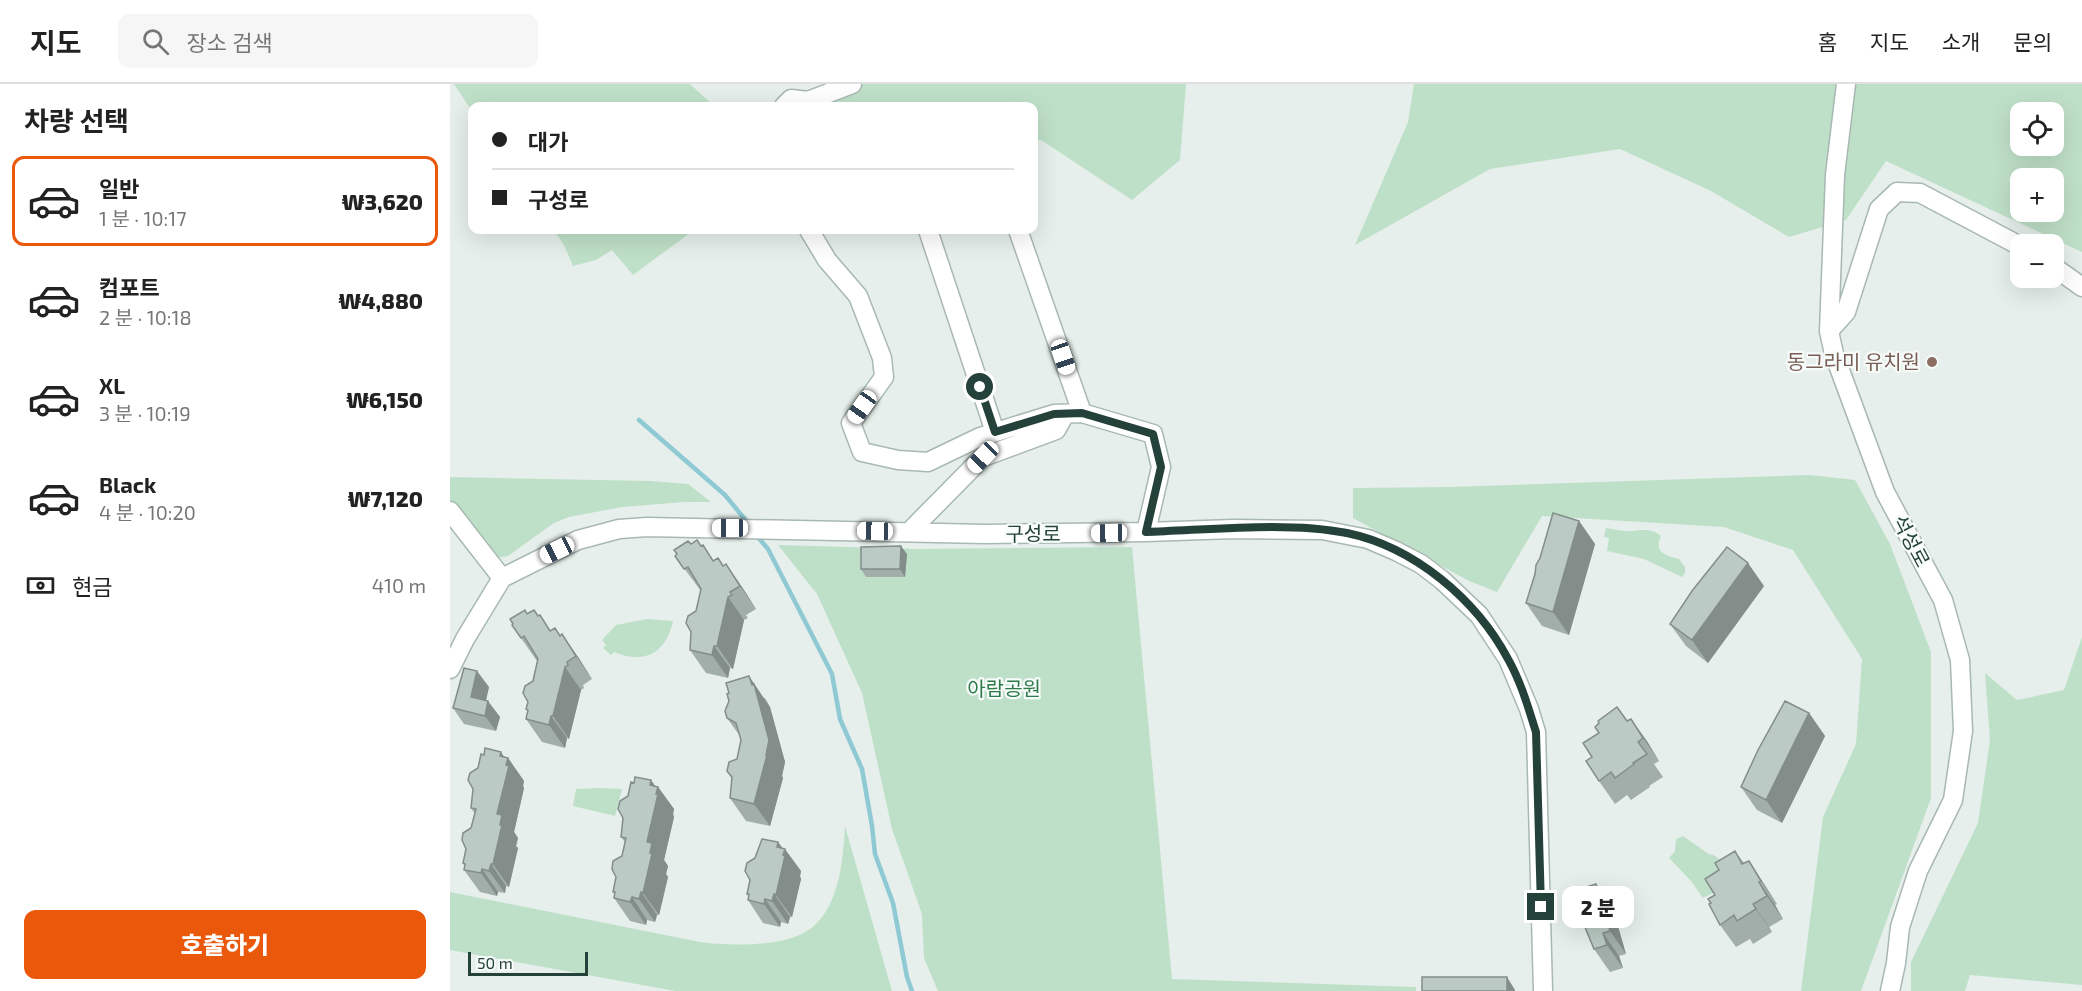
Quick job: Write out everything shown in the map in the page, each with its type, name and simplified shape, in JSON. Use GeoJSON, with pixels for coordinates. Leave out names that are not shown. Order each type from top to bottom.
{"type":"FeatureCollection","features":[{"type":"Feature","properties":{"kind":"street"},"geometry":{"type":"LineString","coordinates":[[787,102],[790,99],[808,101],[852,84]]}},
{"type":"Feature","properties":{"kind":"street","name":"석성로"},"geometry":{"type":"LineString","coordinates":[[1846,84],[1835,175],[1829,332],[1838,364],[1886,492],[1943,600],[1960,660],[1963,732],[1953,800],[1918,872],[1900,927],[1890,991]]}},
{"type":"Feature","properties":{"kind":"street"},"geometry":{"type":"LineString","coordinates":[[1829,332],[1846,312],[1879,209],[1897,192],[1920,193],[2010,241]]}},
{"type":"Feature","properties":{"kind":"street"},"geometry":{"type":"LineString","coordinates":[[811,234],[827,260],[858,296],[882,358],[884,377],[851,423],[862,452],[898,460],[928,462],[980,437],[1054,414],[1073,413],[1153,434],[1161,467],[1146,532]]}},
{"type":"Feature","properties":{"kind":"street"},"geometry":{"type":"LineString","coordinates":[[929,234],[995,432]]}},
{"type":"Feature","properties":{"kind":"street"},"geometry":{"type":"LineString","coordinates":[[1019,234],[1073,413]]}},
{"type":"Feature","properties":{"kind":"street"},"geometry":{"type":"LineString","coordinates":[[2064,274],[2082,287]]}},
{"type":"Feature","properties":{"kind":"street"},"geometry":{"type":"LineString","coordinates":[[909,532],[983,457],[1056,430],[1073,413]]}},
{"type":"Feature","properties":{"kind":"street"},"geometry":{"type":"LineString","coordinates":[[450,511],[502,578],[465,639],[450,669]]}},
{"type":"Feature","properties":{"kind":"street","name":"구성로"},"geometry":{"type":"LineString","coordinates":[[502,578],[578,540],[619,529],[647,527],[1019,534],[1279,528],[1347,533],[1368,539],[1421,564],[1442,580],[1479,615],[1508,659],[1520,685],[1536,732],[1543,991]]}},
{"type":"Feature","properties":{"kind":"green space"},"geometry":{"type":"Polygon","coordinates":[[[454,84],[690,84],[710,102],[468,102],[468,105],[454,84]]]}},
{"type":"Feature","properties":{"kind":"green space"},"geometry":{"type":"Polygon","coordinates":[[[852,84],[1186,84],[1180,160],[1132,200],[1038,140],[1038,102],[824,102],[852,84]]]}},
{"type":"Feature","properties":{"kind":"green space"},"geometry":{"type":"Polygon","coordinates":[[[1414,84],[2082,84],[2082,252],[2064,244],[2064,234],[2043,234],[2017,222],[2064,222],[2064,168],[2010,168],[2010,219],[1886,161],[1846,220],[1789,237],[1711,191],[1620,149],[1490,169],[1355,245],[1408,122],[1414,84]]]}},
{"type":"Feature","properties":{"kind":"green space"},"geometry":{"type":"Polygon","coordinates":[[[557,234],[689,234],[633,275],[612,250],[596,260],[573,266],[557,234]]]}},
{"type":"Feature","properties":{"kind":"green space"},"geometry":{"type":"Polygon","coordinates":[[[1810,475],[1855,480],[1890,544],[1931,652],[1931,798],[1861,991],[1801,991],[1823,817],[1856,744],[1862,659],[1793,550],[1724,527],[1542,516],[1497,592],[1469,581],[1353,518],[1353,488],[1810,475]]]}},
{"type":"Feature","properties":{"kind":"green space"},"geometry":{"type":"Polygon","coordinates":[[[450,477],[650,481],[688,484],[711,502],[622,507],[569,517],[554,523],[508,556],[495,558],[469,535],[450,501],[450,477]]]}},
{"type":"Feature","properties":{"kind":"green space"},"geometry":{"type":"Polygon","coordinates":[[[1606,528],[1626,531],[1647,530],[1657,533],[1661,536],[1660,550],[1665,555],[1679,559],[1685,567],[1685,573],[1682,577],[1644,559],[1607,551],[1609,538],[1604,537],[1606,528]]]}},
{"type":"Feature","properties":{"kind":"green space","name":"아람공원"},"geometry":{"type":"Polygon","coordinates":[[[778,545],[918,549],[1132,547],[1172,979],[1416,987],[1416,991],[938,991],[924,958],[922,914],[892,829],[862,693],[817,594],[778,545]]]}},
{"type":"Feature","properties":{"kind":"green space"},"geometry":{"type":"Polygon","coordinates":[[[647,619],[673,621],[665,641],[652,653],[635,657],[614,652],[611,655],[603,648],[606,645],[602,640],[616,625],[647,619]]]}},
{"type":"Feature","properties":{"kind":"green space"},"geometry":{"type":"Polygon","coordinates":[[[2082,637],[2082,985],[1970,975],[1965,991],[1911,991],[1911,962],[1978,823],[1990,740],[1985,673],[2017,700],[2064,690],[2082,637]]]}},
{"type":"Feature","properties":{"kind":"green space"},"geometry":{"type":"Polygon","coordinates":[[[576,789],[622,789],[615,816],[573,806],[576,789]]]}},
{"type":"Feature","properties":{"kind":"green space"},"geometry":{"type":"Polygon","coordinates":[[[845,826],[892,991],[675,991],[450,950],[450,892],[700,942],[759,944],[790,938],[814,926],[830,905],[841,866],[845,826]]]}},
{"type":"Feature","properties":{"kind":"green space"},"geometry":{"type":"Polygon","coordinates":[[[1683,836],[1721,860],[1715,892],[1703,898],[1691,881],[1669,858],[1675,851],[1676,839],[1683,836]]]}},
{"type":"Feature","properties":{"kind":"building"},"geometry":{"type":"Polygon","coordinates":[[[1553,513],[1579,521],[1553,612],[1526,603],[1553,513]]]}},
{"type":"Feature","properties":{"kind":"building"},"geometry":{"type":"Polygon","coordinates":[[[697,540],[713,561],[718,558],[723,566],[726,564],[740,586],[730,592],[732,595],[728,597],[717,646],[714,646],[712,655],[690,650],[691,632],[686,623],[688,616],[696,611],[701,589],[688,567],[684,569],[675,556],[677,554],[674,550],[688,541],[691,544],[697,540]]]}},
{"type":"Feature","properties":{"kind":"building"},"geometry":{"type":"Polygon","coordinates":[[[901,546],[900,569],[861,569],[861,547],[901,546]]]}},
{"type":"Feature","properties":{"kind":"building"},"geometry":{"type":"Polygon","coordinates":[[[1727,547],[1748,563],[1692,640],[1670,624],[1692,591],[1727,547]]]}},
{"type":"Feature","properties":{"kind":"building"},"geometry":{"type":"Polygon","coordinates":[[[525,610],[527,614],[534,610],[550,631],[555,628],[560,636],[562,634],[576,656],[567,662],[568,665],[565,667],[549,725],[526,719],[528,702],[523,693],[525,686],[533,681],[538,659],[524,636],[521,638],[510,619],[525,610]]]}},
{"type":"Feature","properties":{"kind":"building"},"geometry":{"type":"Polygon","coordinates":[[[464,668],[477,671],[471,697],[488,701],[485,716],[453,708],[464,668]]]}},
{"type":"Feature","properties":{"kind":"building"},"geometry":{"type":"Polygon","coordinates":[[[749,676],[752,685],[754,684],[769,740],[754,804],[730,798],[732,777],[727,771],[729,762],[737,759],[741,740],[736,723],[727,718],[725,711],[729,701],[726,683],[749,676]]]}},
{"type":"Feature","properties":{"kind":"building"},"geometry":{"type":"Polygon","coordinates":[[[1785,701],[1809,713],[1766,800],[1741,787],[1785,701]]]}},
{"type":"Feature","properties":{"kind":"building"},"geometry":{"type":"Polygon","coordinates":[[[1617,707],[1627,721],[1631,719],[1643,738],[1638,742],[1647,754],[1615,778],[1611,772],[1599,781],[1586,761],[1592,757],[1583,743],[1599,733],[1595,727],[1598,721],[1617,707]]]}},
{"type":"Feature","properties":{"kind":"building"},"geometry":{"type":"Polygon","coordinates":[[[485,748],[501,752],[500,756],[508,758],[506,765],[509,766],[497,814],[502,815],[500,825],[502,825],[493,864],[489,871],[482,869],[481,873],[464,870],[466,849],[462,840],[463,833],[471,828],[476,809],[471,808],[473,789],[468,780],[470,773],[478,768],[485,748]]]}},
{"type":"Feature","properties":{"kind":"building"},"geometry":{"type":"Polygon","coordinates":[[[635,777],[651,780],[650,785],[658,787],[656,794],[658,794],[647,842],[652,843],[650,853],[652,854],[643,893],[641,892],[639,899],[632,897],[630,902],[614,898],[616,877],[612,869],[613,861],[622,856],[626,838],[621,837],[623,818],[618,809],[620,801],[628,796],[631,782],[634,783],[635,777]]]}},
{"type":"Feature","properties":{"kind":"building"},"geometry":{"type":"Polygon","coordinates":[[[762,839],[778,842],[777,847],[785,849],[776,895],[774,894],[772,901],[765,899],[764,904],[748,900],[750,880],[745,871],[747,863],[755,858],[762,839]]]}},
{"type":"Feature","properties":{"kind":"building"},"geometry":{"type":"Polygon","coordinates":[[[1735,851],[1742,864],[1749,861],[1767,896],[1753,904],[1756,909],[1737,921],[1734,915],[1720,925],[1708,899],[1715,895],[1705,879],[1719,870],[1715,863],[1735,851]]]}},
{"type":"Feature","properties":{"kind":"building"},"geometry":{"type":"Polygon","coordinates":[[[1596,884],[1610,931],[1603,933],[1607,945],[1594,949],[1580,915],[1574,891],[1596,884]]]}},
{"type":"Feature","properties":{"kind":"building"},"geometry":{"type":"Polygon","coordinates":[[[1422,977],[1507,977],[1507,991],[1422,991],[1422,977]]]}},
{"type":"Feature","properties":{"kind":"waterway"},"geometry":{"type":"LineString","coordinates":[[639,420],[725,495],[748,523]]}},
{"type":"Feature","properties":{"kind":"waterway"},"geometry":{"type":"LineString","coordinates":[[756,535],[768,549],[832,674],[840,719],[862,769],[875,854],[893,903],[907,977],[912,991]]}},
{"type":"Feature","properties":{"kind":"place","name":"동그라미 유치원"},"geometry":{"type":"Point","coordinates":[1932,362]}},
{"type":"Feature","properties":{"kind":"route"},"geometry":{"type":"LineString","coordinates":[[980,387],[995,432],[1054,414],[1082,413],[1153,434],[1161,467],[1146,532],[1279,528],[1347,533],[1396,551],[1421,564],[1442,580],[1479,615],[1508,659],[1520,685],[1536,732],[1541,907]]}}]}
